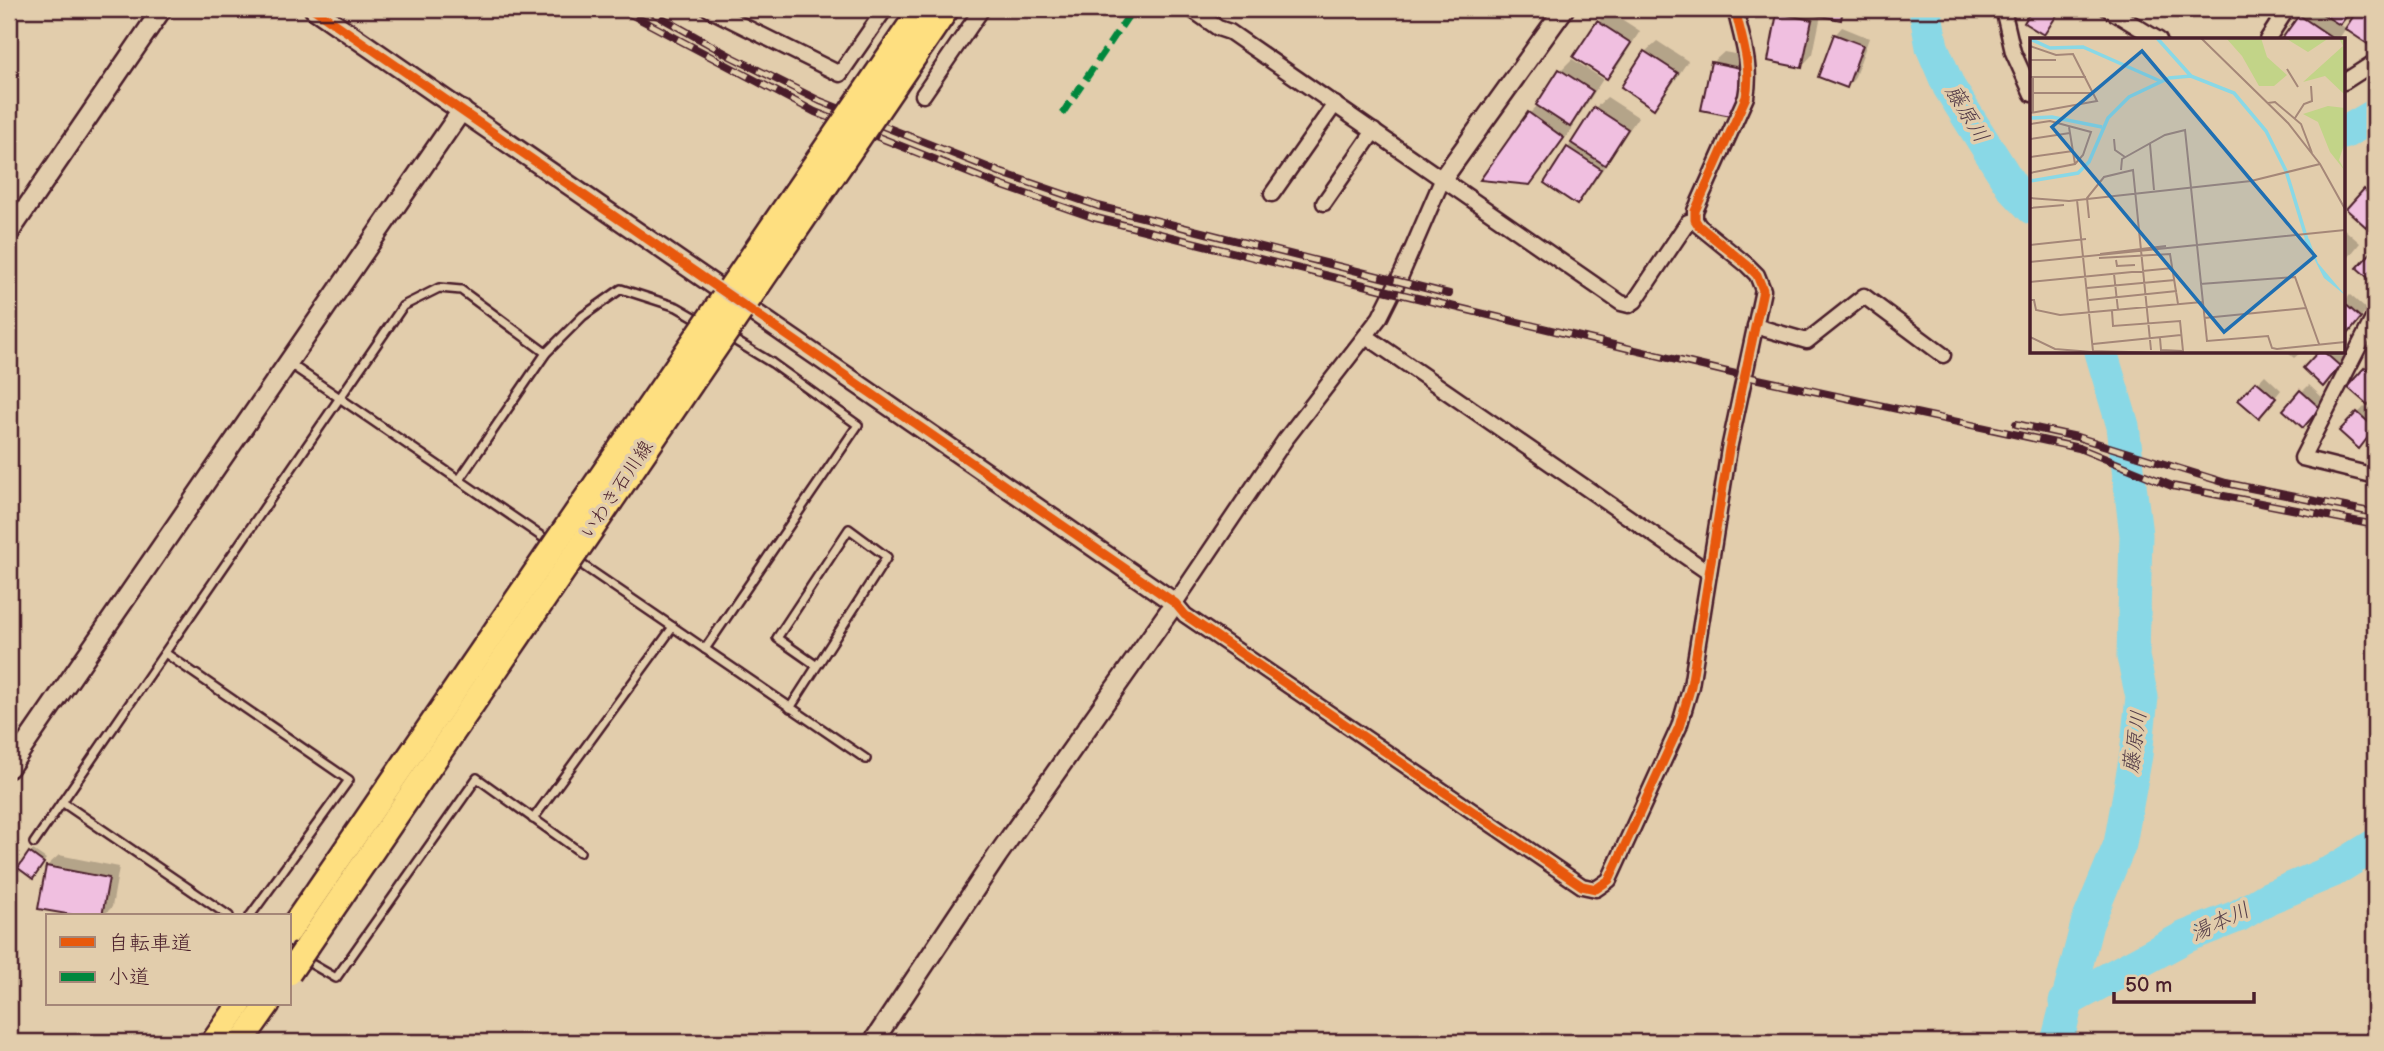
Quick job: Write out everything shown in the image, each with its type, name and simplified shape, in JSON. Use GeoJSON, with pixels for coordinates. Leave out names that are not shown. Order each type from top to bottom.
{"type":"FeatureCollection","features":[{"type":"Feature","properties":{"kind":"main road","name":"いわき石川線"},"geometry":{"type":"LineString","coordinates":[[290,931],[921,9]]}},
{"type":"Feature","properties":{"kind":"main road","name":"いわき石川線"},"geometry":{"type":"LineString","coordinates":[[290,972],[947,9]]}},
{"type":"Feature","properties":{"kind":"main road"},"geometry":{"type":"LineString","coordinates":[[213,1042],[265,1008]]}},
{"type":"Feature","properties":{"kind":"street"},"geometry":{"type":"LineString","coordinates":[[9,233],[162,9]]}},
{"type":"Feature","properties":{"kind":"street"},"geometry":{"type":"LineString","coordinates":[[709,9],[733,14],[840,74],[885,9]]}},
{"type":"Feature","properties":{"kind":"street"},"geometry":{"type":"LineString","coordinates":[[923,95],[982,9]]}},
{"type":"Feature","properties":{"kind":"street"},"geometry":{"type":"LineString","coordinates":[[1191,9],[1230,32],[1621,303],[1629,306],[1635,301],[1688,222],[1695,220]]}},
{"type":"Feature","properties":{"kind":"street"},"geometry":{"type":"LineString","coordinates":[[873,1042],[997,856],[1175,603],[1285,440],[1380,317],[1443,178],[1564,9]]}},
{"type":"Feature","properties":{"kind":"street"},"geometry":{"type":"LineString","coordinates":[[326,12],[462,110],[1175,603],[1185,615],[1582,886],[1595,889],[1609,880],[1679,727],[1690,686],[1731,437],[1763,290],[1757,275],[1695,220],[1695,211],[1746,97],[1749,66],[1735,9]]}},
{"type":"Feature","properties":{"kind":"street"},"geometry":{"type":"LineString","coordinates":[[2003,9],[2013,52],[2030,90]]}},
{"type":"Feature","properties":{"kind":"street"},"geometry":{"type":"LineString","coordinates":[[2108,9],[2156,38]]}},
{"type":"Feature","properties":{"kind":"street"},"geometry":{"type":"LineString","coordinates":[[2268,38],[2287,9]]}},
{"type":"Feature","properties":{"kind":"street"},"geometry":{"type":"LineString","coordinates":[[2346,81],[2375,62]]}},
{"type":"Feature","properties":{"kind":"street"},"geometry":{"type":"LineString","coordinates":[[1272,194],[1335,104]]}},
{"type":"Feature","properties":{"kind":"street"},"geometry":{"type":"LineString","coordinates":[[9,768],[462,110]]}},
{"type":"Feature","properties":{"kind":"street"},"geometry":{"type":"LineString","coordinates":[[1324,203],[1374,131]]}},
{"type":"Feature","properties":{"kind":"street"},"geometry":{"type":"LineString","coordinates":[[1755,326],[1807,341],[1864,296],[1944,355]]}},
{"type":"Feature","properties":{"kind":"street"},"geometry":{"type":"LineString","coordinates":[[2375,315],[2302,458],[2375,475]]}},
{"type":"Feature","properties":{"kind":"street"},"geometry":{"type":"LineString","coordinates":[[1366,335],[1708,572]]}},
{"type":"Feature","properties":{"kind":"lane"},"geometry":{"type":"LineString","coordinates":[[34,843],[403,306],[439,288],[461,290],[547,353]]}},
{"type":"Feature","properties":{"kind":"lane"},"geometry":{"type":"LineString","coordinates":[[458,480],[547,353],[583,316],[621,289],[657,299],[689,314],[772,363],[858,425],[705,649]]}},
{"type":"Feature","properties":{"kind":"lane"},"geometry":{"type":"LineString","coordinates":[[289,363],[866,759]]}},
{"type":"Feature","properties":{"kind":"lane"},"geometry":{"type":"LineString","coordinates":[[790,708],[817,666],[887,557],[849,529],[777,638],[817,666]]}},
{"type":"Feature","properties":{"kind":"lane"},"geometry":{"type":"LineString","coordinates":[[533,819],[673,627]]}},
{"type":"Feature","properties":{"kind":"lane"},"geometry":{"type":"LineString","coordinates":[[165,653],[349,780],[251,914]]}},
{"type":"Feature","properties":{"kind":"lane"},"geometry":{"type":"LineString","coordinates":[[290,952],[336,978],[477,778],[580,852]]}},
{"type":"Feature","properties":{"kind":"lane"},"geometry":{"type":"LineString","coordinates":[[62,802],[226,914]]}},
{"type":"Feature","properties":{"kind":"building"},"geometry":{"type":"Polygon","coordinates":[[[1807,9],[1843,9],[1841,20],[1806,13],[1807,9]]]}},
{"type":"Feature","properties":{"kind":"building"},"geometry":{"type":"Polygon","coordinates":[[[2032,9],[2053,9],[2059,12],[2044,35],[2024,23],[2032,9]]]}},
{"type":"Feature","properties":{"kind":"building"},"geometry":{"type":"Polygon","coordinates":[[[2314,9],[2352,9],[2340,25],[2314,9]]]}},
{"type":"Feature","properties":{"kind":"building"},"geometry":{"type":"Polygon","coordinates":[[[2358,9],[2375,9],[2375,49],[2345,29],[2358,9]]]}},
{"type":"Feature","properties":{"kind":"building"},"geometry":{"type":"Polygon","coordinates":[[[1777,13],[1812,20],[1802,68],[1768,61],[1777,13]]]}},
{"type":"Feature","properties":{"kind":"building"},"geometry":{"type":"Polygon","coordinates":[[[2299,15],[2333,38],[2282,38],[2299,15]]]}},
{"type":"Feature","properties":{"kind":"building"},"geometry":{"type":"Polygon","coordinates":[[[1597,21],[1631,43],[1607,79],[1573,57],[1597,21]]]}},
{"type":"Feature","properties":{"kind":"building"},"geometry":{"type":"Polygon","coordinates":[[[1834,34],[1863,45],[1847,88],[1818,77],[1834,34]]]}},
{"type":"Feature","properties":{"kind":"building"},"geometry":{"type":"Polygon","coordinates":[[[1644,51],[1678,73],[1654,109],[1621,87],[1644,51]]]}},
{"type":"Feature","properties":{"kind":"building"},"geometry":{"type":"Polygon","coordinates":[[[1711,62],[1745,69],[1736,117],[1701,110],[1711,62]]]}},
{"type":"Feature","properties":{"kind":"building"},"geometry":{"type":"Polygon","coordinates":[[[1559,69],[1593,91],[1570,127],[1536,105],[1559,69]]]}},
{"type":"Feature","properties":{"kind":"building"},"geometry":{"type":"Polygon","coordinates":[[[1594,107],[1628,129],[1605,165],[1571,143],[1594,107]]]}},
{"type":"Feature","properties":{"kind":"building"},"geometry":{"type":"Polygon","coordinates":[[[1528,112],[1564,138],[1530,185],[1480,180],[1528,112]]]}},
{"type":"Feature","properties":{"kind":"building"},"geometry":{"type":"Polygon","coordinates":[[[1567,147],[1601,169],[1577,205],[1544,183],[1567,147]]]}},
{"type":"Feature","properties":{"kind":"building"},"geometry":{"type":"Polygon","coordinates":[[[2364,189],[2375,200],[2375,216],[2366,227],[2346,209],[2364,189]]]}},
{"type":"Feature","properties":{"kind":"building"},"geometry":{"type":"Polygon","coordinates":[[[2375,248],[2375,284],[2357,268],[2375,248]]]}},
{"type":"Feature","properties":{"kind":"building"},"geometry":{"type":"Polygon","coordinates":[[[2346,305],[2361,318],[2346,337],[2346,305]]]}},
{"type":"Feature","properties":{"kind":"building"},"geometry":{"type":"Polygon","coordinates":[[[2316,354],[2326,354],[2340,366],[2323,387],[2303,368],[2316,354]]]}},
{"type":"Feature","properties":{"kind":"building"},"geometry":{"type":"Polygon","coordinates":[[[2365,367],[2375,376],[2375,396],[2368,405],[2347,387],[2365,367]]]}},
{"type":"Feature","properties":{"kind":"building"},"geometry":{"type":"Polygon","coordinates":[[[2256,381],[2276,398],[2259,418],[2238,400],[2256,381]]]}},
{"type":"Feature","properties":{"kind":"building"},"geometry":{"type":"Polygon","coordinates":[[[2300,390],[2320,408],[2303,428],[2283,410],[2300,390]]]}},
{"type":"Feature","properties":{"kind":"building"},"geometry":{"type":"Polygon","coordinates":[[[2357,412],[2375,428],[2359,449],[2339,431],[2357,412]]]}},
{"type":"Feature","properties":{"kind":"building"},"geometry":{"type":"Polygon","coordinates":[[[29,852],[44,863],[33,879],[18,868],[29,852]]]}},
{"type":"Feature","properties":{"kind":"building"},"geometry":{"type":"Polygon","coordinates":[[[46,866],[109,878],[102,914],[67,914],[38,909],[46,866]]]}},
{"type":"Feature","properties":{"kind":"waterway","name":"藤原川"},"geometry":{"type":"LineString","coordinates":[[1925,9],[1932,47],[1949,87],[2012,187],[2030,206]]}},
{"type":"Feature","properties":{"kind":"waterway"},"geometry":{"type":"LineString","coordinates":[[2346,132],[2375,115]]}},
{"type":"Feature","properties":{"kind":"waterway","name":"藤原川"},"geometry":{"type":"LineString","coordinates":[[2057,1042],[2087,924],[2120,844],[2136,755],[2142,697],[2133,657],[2136,535],[2123,426],[2102,354]]}},
{"type":"Feature","properties":{"kind":"waterway","name":"湯本川"},"geometry":{"type":"LineString","coordinates":[[2065,1002],[2185,937],[2238,916],[2268,898],[2333,871],[2375,845]]}},
{"type":"Feature","properties":{"kind":"railway"},"geometry":{"type":"LineString","coordinates":[[621,9],[815,112],[997,184],[1092,217],[1744,376],[2079,448],[2172,486],[2375,525]]}},
{"type":"Feature","properties":{"kind":"railway"},"geometry":{"type":"LineString","coordinates":[[646,9],[732,57],[820,101],[1002,173],[1098,206],[1449,294]]}},
{"type":"Feature","properties":{"kind":"railway"},"geometry":{"type":"LineString","coordinates":[[2016,424],[2077,437],[2226,483],[2375,513]]}},
{"type":"Feature","properties":{"kind":"marked path"},"geometry":{"type":"LineString","coordinates":[[1062,114],[1133,9]]}},
{"type":"Feature","properties":{"kind":"cycle path"},"geometry":{"type":"LineString","coordinates":[[314,9],[1175,603],[1185,615],[1582,886],[1596,889],[1609,880],[1679,727],[1691,686],[1729,449],[1763,290],[1757,275],[1695,220],[1695,211],[1746,97],[1747,63],[1735,9]]}}]}
